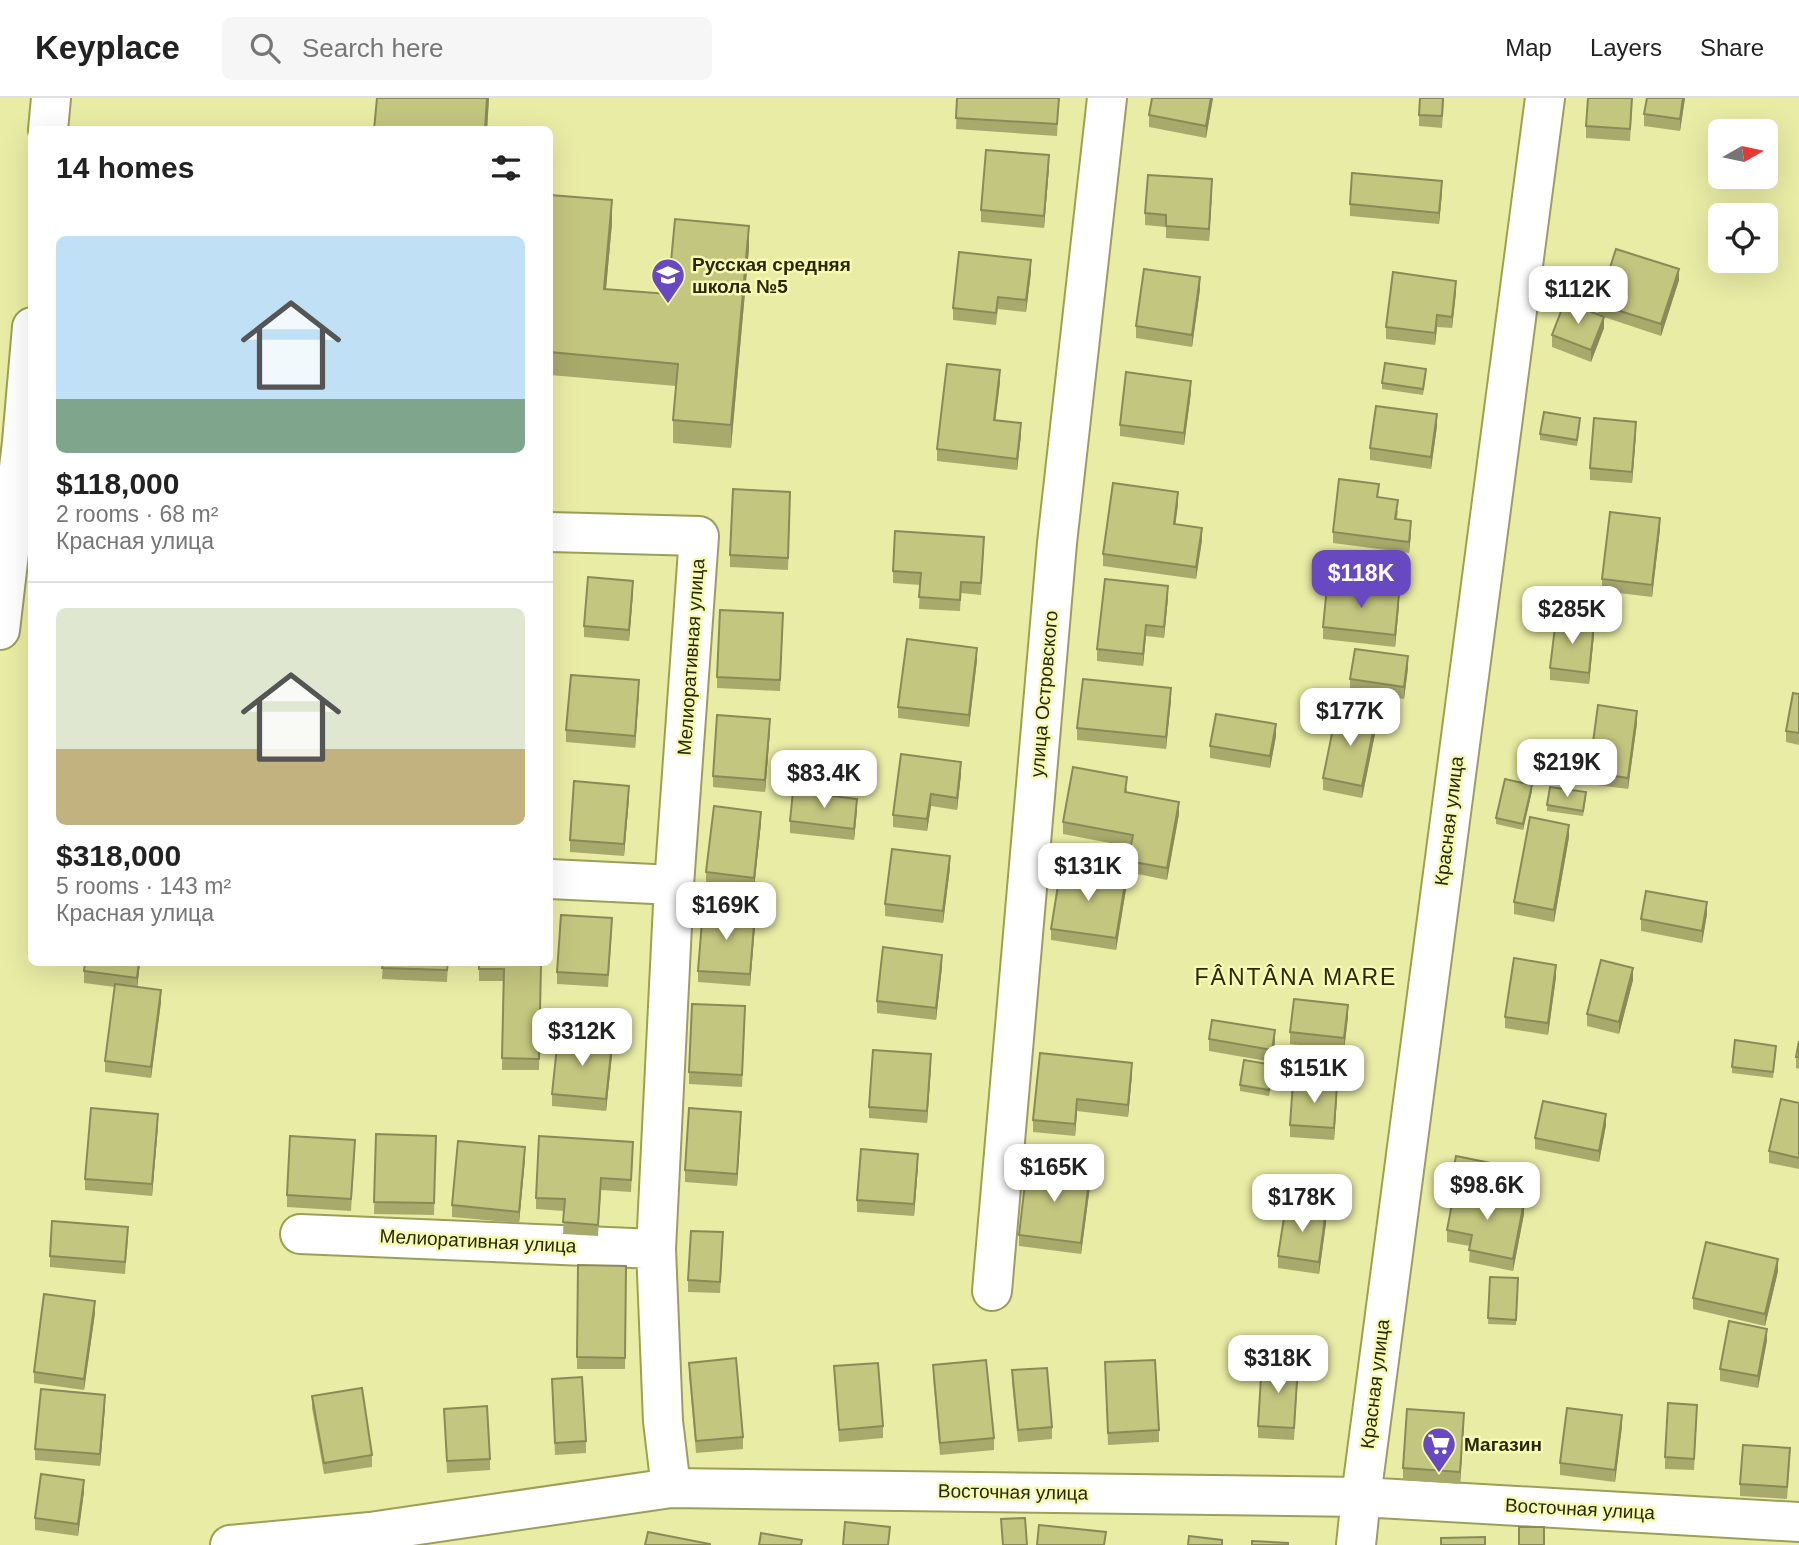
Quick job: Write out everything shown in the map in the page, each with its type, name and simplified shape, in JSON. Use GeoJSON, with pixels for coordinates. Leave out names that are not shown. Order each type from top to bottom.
{"type":"FeatureCollection","features":[{"type":"Feature","properties":{"kind":"street"},"geometry":{"type":"LineString","coordinates":[[48,126],[51,98]]}},
{"type":"Feature","properties":{"kind":"street","name":"улица Островского"},"geometry":{"type":"LineString","coordinates":[[992,1291],[1057,543],[1107,98]]}},
{"type":"Feature","properties":{"kind":"street","name":"Красная улица"},"geometry":{"type":"LineString","coordinates":[[1356,1545],[1360,1497],[1545,98]]}},
{"type":"Feature","properties":{"kind":"street"},"geometry":{"type":"LineString","coordinates":[[0,630],[28,373]]}},
{"type":"Feature","properties":{"kind":"street","name":"Мелиоративная улица"},"geometry":{"type":"LineString","coordinates":[[553,532],[699,537],[674,885],[656,1249],[663,1421],[671,1488]]}},
{"type":"Feature","properties":{"kind":"street"},"geometry":{"type":"LineString","coordinates":[[553,879],[674,885]]}},
{"type":"Feature","properties":{"kind":"street","name":"Мелиоративная улица"},"geometry":{"type":"LineString","coordinates":[[300,1234],[656,1249]]}},
{"type":"Feature","properties":{"kind":"street","name":"Восточная улица"},"geometry":{"type":"LineString","coordinates":[[230,1545],[370,1539],[671,1488],[1360,1497],[1799,1522]]}},
{"type":"Feature","properties":{"kind":"building"},"geometry":{"type":"Polygon","coordinates":[[[377,98],[487,98],[485,126],[374,126],[377,98]]]}},
{"type":"Feature","properties":{"kind":"building"},"geometry":{"type":"Polygon","coordinates":[[[957,98],[1059,98],[1057,124],[956,118],[957,98]]]}},
{"type":"Feature","properties":{"kind":"building"},"geometry":{"type":"Polygon","coordinates":[[[1152,98],[1211,98],[1206,126],[1149,115],[1152,98]]]}},
{"type":"Feature","properties":{"kind":"building"},"geometry":{"type":"Polygon","coordinates":[[[1420,98],[1443,98],[1442,116],[1419,115],[1420,98]]]}},
{"type":"Feature","properties":{"kind":"building"},"geometry":{"type":"Polygon","coordinates":[[[1588,98],[1632,98],[1630,129],[1586,126],[1588,98]]]}},
{"type":"Feature","properties":{"kind":"building"},"geometry":{"type":"Polygon","coordinates":[[[1647,98],[1683,98],[1680,119],[1644,114],[1647,98]]]}},
{"type":"Feature","properties":{"kind":"building"},"geometry":{"type":"Polygon","coordinates":[[[986,150],[1049,155],[1044,216],[981,210],[986,150]]]}},
{"type":"Feature","properties":{"kind":"building"},"geometry":{"type":"Polygon","coordinates":[[[1352,173],[1442,181],[1439,213],[1350,204],[1352,173]]]}},
{"type":"Feature","properties":{"kind":"building"},"geometry":{"type":"Polygon","coordinates":[[[1148,175],[1212,179],[1209,229],[1166,226],[1166,215],[1145,213],[1148,175]]]}},
{"type":"Feature","properties":{"kind":"building"},"geometry":{"type":"Polygon","coordinates":[[[553,195],[612,200],[604,289],[668,294],[675,219],[749,226],[731,425],[673,420],[678,364],[553,352],[553,195]]]}},
{"type":"Feature","properties":{"kind":"building"},"geometry":{"type":"Polygon","coordinates":[[[1616,249],[1679,269],[1661,324],[1598,304],[1616,249]]]}},
{"type":"Feature","properties":{"kind":"building"},"geometry":{"type":"Polygon","coordinates":[[[959,252],[1031,260],[1026,300],[998,297],[996,313],[953,308],[959,252]]]}},
{"type":"Feature","properties":{"kind":"building"},"geometry":{"type":"Polygon","coordinates":[[[1144,269],[1200,277],[1192,335],[1136,326],[1144,269]]]}},
{"type":"Feature","properties":{"kind":"building"},"geometry":{"type":"Polygon","coordinates":[[[1393,272],[1456,281],[1452,317],[1437,315],[1435,333],[1386,327],[1393,272]]]}},
{"type":"Feature","properties":{"kind":"building"},"geometry":{"type":"Polygon","coordinates":[[[1565,301],[1604,317],[1591,350],[1552,335],[1565,301]]]}},
{"type":"Feature","properties":{"kind":"building"},"geometry":{"type":"Polygon","coordinates":[[[1385,363],[1426,369],[1423,389],[1382,383],[1385,363]]]}},
{"type":"Feature","properties":{"kind":"building"},"geometry":{"type":"Polygon","coordinates":[[[947,364],[1000,370],[994,420],[1021,423],[1017,459],[937,449],[947,364]]]}},
{"type":"Feature","properties":{"kind":"building"},"geometry":{"type":"Polygon","coordinates":[[[1126,372],[1191,381],[1184,433],[1120,425],[1126,372]]]}},
{"type":"Feature","properties":{"kind":"building"},"geometry":{"type":"Polygon","coordinates":[[[1376,406],[1437,414],[1431,457],[1370,448],[1376,406]]]}},
{"type":"Feature","properties":{"kind":"building"},"geometry":{"type":"Polygon","coordinates":[[[1544,412],[1580,418],[1577,440],[1540,434],[1544,412]]]}},
{"type":"Feature","properties":{"kind":"building"},"geometry":{"type":"Polygon","coordinates":[[[1594,418],[1636,422],[1632,472],[1590,468],[1594,418]]]}},
{"type":"Feature","properties":{"kind":"building"},"geometry":{"type":"Polygon","coordinates":[[[1339,479],[1379,484],[1377,497],[1398,500],[1395,519],[1411,521],[1409,542],[1333,532],[1339,479]]]}},
{"type":"Feature","properties":{"kind":"building"},"geometry":{"type":"Polygon","coordinates":[[[1113,483],[1178,492],[1174,524],[1202,528],[1196,567],[1103,554],[1113,483]]]}},
{"type":"Feature","properties":{"kind":"building"},"geometry":{"type":"Polygon","coordinates":[[[733,489],[790,492],[788,558],[730,555],[733,489]]]}},
{"type":"Feature","properties":{"kind":"building"},"geometry":{"type":"Polygon","coordinates":[[[1610,512],[1660,518],[1652,585],[1602,579],[1610,512]]]}},
{"type":"Feature","properties":{"kind":"building"},"geometry":{"type":"Polygon","coordinates":[[[895,531],[984,537],[981,583],[961,582],[960,600],[919,597],[921,573],[893,571],[895,531]]]}},
{"type":"Feature","properties":{"kind":"building"},"geometry":{"type":"Polygon","coordinates":[[[588,577],[633,581],[629,630],[584,626],[588,577]]]}},
{"type":"Feature","properties":{"kind":"building"},"geometry":{"type":"Polygon","coordinates":[[[1105,579],[1168,586],[1164,627],[1146,625],[1143,654],[1097,649],[1105,579]]]}},
{"type":"Feature","properties":{"kind":"building"},"geometry":{"type":"Polygon","coordinates":[[[1327,586],[1399,594],[1395,635],[1323,627],[1327,586]]]}},
{"type":"Feature","properties":{"kind":"building"},"geometry":{"type":"Polygon","coordinates":[[[720,610],[783,613],[780,680],[717,677],[720,610]]]}},
{"type":"Feature","properties":{"kind":"building"},"geometry":{"type":"Polygon","coordinates":[[[1556,619],[1594,623],[1589,673],[1550,668],[1556,619]]]}},
{"type":"Feature","properties":{"kind":"building"},"geometry":{"type":"Polygon","coordinates":[[[907,639],[977,648],[969,715],[898,707],[907,639]]]}},
{"type":"Feature","properties":{"kind":"building"},"geometry":{"type":"Polygon","coordinates":[[[1355,649],[1408,656],[1404,687],[1350,679],[1355,649]]]}},
{"type":"Feature","properties":{"kind":"building"},"geometry":{"type":"Polygon","coordinates":[[[571,675],[639,680],[635,736],[566,730],[571,675]]]}},
{"type":"Feature","properties":{"kind":"building"},"geometry":{"type":"Polygon","coordinates":[[[1083,679],[1171,688],[1166,737],[1077,728],[1083,679]]]}},
{"type":"Feature","properties":{"kind":"building"},"geometry":{"type":"Polygon","coordinates":[[[1793,693],[1799,694],[1799,733],[1786,731],[1793,693]]]}},
{"type":"Feature","properties":{"kind":"building"},"geometry":{"type":"Polygon","coordinates":[[[1598,705],[1637,711],[1628,778],[1589,772],[1598,705]]]}},
{"type":"Feature","properties":{"kind":"building"},"geometry":{"type":"Polygon","coordinates":[[[1337,709],[1376,717],[1362,786],[1323,778],[1337,709]]]}},
{"type":"Feature","properties":{"kind":"building"},"geometry":{"type":"Polygon","coordinates":[[[1216,714],[1276,724],[1270,756],[1210,746],[1216,714]]]}},
{"type":"Feature","properties":{"kind":"building"},"geometry":{"type":"Polygon","coordinates":[[[717,715],[770,719],[765,780],[713,776],[717,715]]]}},
{"type":"Feature","properties":{"kind":"building"},"geometry":{"type":"Polygon","coordinates":[[[901,754],[961,762],[957,798],[931,794],[927,819],[893,815],[901,754]]]}},
{"type":"Feature","properties":{"kind":"building"},"geometry":{"type":"Polygon","coordinates":[[[1073,767],[1127,777],[1125,792],[1179,802],[1167,868],[1128,861],[1133,835],[1063,822],[1073,767]]]}},
{"type":"Feature","properties":{"kind":"building"},"geometry":{"type":"Polygon","coordinates":[[[1505,779],[1532,785],[1523,824],[1496,818],[1505,779]]]}},
{"type":"Feature","properties":{"kind":"building"},"geometry":{"type":"Polygon","coordinates":[[[574,781],[629,786],[624,844],[570,840],[574,781]]]}},
{"type":"Feature","properties":{"kind":"building"},"geometry":{"type":"Polygon","coordinates":[[[1550,787],[1586,792],[1583,811],[1547,805],[1550,787]]]}},
{"type":"Feature","properties":{"kind":"building"},"geometry":{"type":"Polygon","coordinates":[[[793,791],[857,799],[854,829],[790,821],[793,791]]]}},
{"type":"Feature","properties":{"kind":"building"},"geometry":{"type":"Polygon","coordinates":[[[714,806],[761,812],[754,878],[706,872],[714,806]]]}},
{"type":"Feature","properties":{"kind":"building"},"geometry":{"type":"Polygon","coordinates":[[[1530,817],[1569,825],[1554,910],[1514,902],[1530,817]]]}},
{"type":"Feature","properties":{"kind":"building"},"geometry":{"type":"Polygon","coordinates":[[[892,849],[950,856],[943,911],[885,904],[892,849]]]}},
{"type":"Feature","properties":{"kind":"building"},"geometry":{"type":"Polygon","coordinates":[[[1061,867],[1126,878],[1116,938],[1051,929],[1061,867]]]}},
{"type":"Feature","properties":{"kind":"building"},"geometry":{"type":"Polygon","coordinates":[[[1646,891],[1707,902],[1702,931],[1641,919],[1646,891]]]}},
{"type":"Feature","properties":{"kind":"building"},"geometry":{"type":"Polygon","coordinates":[[[703,909],[755,913],[750,974],[698,971],[703,909]]]}},
{"type":"Feature","properties":{"kind":"building"},"geometry":{"type":"Polygon","coordinates":[[[561,915],[612,918],[608,975],[557,972],[561,915]]]}},
{"type":"Feature","properties":{"kind":"building"},"geometry":{"type":"Polygon","coordinates":[[[883,947],[942,955],[936,1008],[877,1001],[883,947]]]}},
{"type":"Feature","properties":{"kind":"building"},"geometry":{"type":"Polygon","coordinates":[[[1514,958],[1556,965],[1548,1023],[1505,1017],[1514,958]]]}},
{"type":"Feature","properties":{"kind":"building"},"geometry":{"type":"Polygon","coordinates":[[[1601,960],[1633,968],[1619,1022],[1587,1014],[1601,960]]]}},
{"type":"Feature","properties":{"kind":"building"},"geometry":{"type":"Polygon","coordinates":[[[85,966],[138,966],[137,978],[84,971],[85,966]]]}},
{"type":"Feature","properties":{"kind":"building"},"geometry":{"type":"Polygon","coordinates":[[[382,966],[448,966],[447,970],[382,966]]]}},
{"type":"Feature","properties":{"kind":"building"},"geometry":{"type":"Polygon","coordinates":[[[479,966],[541,966],[539,1059],[502,1058],[504,969],[479,969],[479,966]]]}},
{"type":"Feature","properties":{"kind":"building"},"geometry":{"type":"Polygon","coordinates":[[[115,984],[161,990],[151,1067],[105,1061],[115,984]]]}},
{"type":"Feature","properties":{"kind":"building"},"geometry":{"type":"Polygon","coordinates":[[[1294,999],[1348,1005],[1344,1038],[1290,1032],[1294,999]]]}},
{"type":"Feature","properties":{"kind":"building"},"geometry":{"type":"Polygon","coordinates":[[[692,1004],[745,1006],[742,1075],[689,1072],[692,1004]]]}},
{"type":"Feature","properties":{"kind":"building"},"geometry":{"type":"Polygon","coordinates":[[[1212,1020],[1275,1030],[1272,1050],[1209,1039],[1212,1020]]]}},
{"type":"Feature","properties":{"kind":"building"},"geometry":{"type":"Polygon","coordinates":[[[558,1037],[612,1043],[606,1099],[552,1094],[558,1037]]]}},
{"type":"Feature","properties":{"kind":"building"},"geometry":{"type":"Polygon","coordinates":[[[1735,1040],[1776,1046],[1773,1072],[1732,1067],[1735,1040]]]}},
{"type":"Feature","properties":{"kind":"building"},"geometry":{"type":"Polygon","coordinates":[[[873,1050],[931,1054],[927,1111],[869,1107],[873,1050]]]}},
{"type":"Feature","properties":{"kind":"building"},"geometry":{"type":"Polygon","coordinates":[[[1040,1053],[1132,1063],[1128,1105],[1077,1099],[1075,1124],[1033,1120],[1040,1053]]]}},
{"type":"Feature","properties":{"kind":"building"},"geometry":{"type":"Polygon","coordinates":[[[1244,1060],[1273,1065],[1269,1090],[1240,1085],[1244,1060]]]}},
{"type":"Feature","properties":{"kind":"building"},"geometry":{"type":"Polygon","coordinates":[[[1293,1082],[1337,1085],[1334,1128],[1290,1125],[1293,1082]]]}},
{"type":"Feature","properties":{"kind":"building"},"geometry":{"type":"Polygon","coordinates":[[[1781,1099],[1799,1103],[1799,1158],[1769,1151],[1781,1099]]]}},
{"type":"Feature","properties":{"kind":"building"},"geometry":{"type":"Polygon","coordinates":[[[1543,1101],[1606,1114],[1599,1151],[1535,1138],[1543,1101]]]}},
{"type":"Feature","properties":{"kind":"building"},"geometry":{"type":"Polygon","coordinates":[[[91,1108],[158,1114],[152,1184],[85,1179],[91,1108]]]}},
{"type":"Feature","properties":{"kind":"building"},"geometry":{"type":"Polygon","coordinates":[[[689,1108],[741,1112],[737,1174],[685,1170],[689,1108]]]}},
{"type":"Feature","properties":{"kind":"building"},"geometry":{"type":"Polygon","coordinates":[[[376,1134],[436,1136],[434,1203],[374,1202],[376,1134]]]}},
{"type":"Feature","properties":{"kind":"building"},"geometry":{"type":"Polygon","coordinates":[[[290,1136],[355,1140],[351,1199],[287,1195],[290,1136]]]}},
{"type":"Feature","properties":{"kind":"building"},"geometry":{"type":"Polygon","coordinates":[[[539,1136],[633,1142],[631,1180],[601,1178],[598,1225],[563,1222],[565,1199],[536,1198],[539,1136]]]}},
{"type":"Feature","properties":{"kind":"building"},"geometry":{"type":"Polygon","coordinates":[[[458,1141],[525,1147],[519,1212],[452,1205],[458,1141]]]}},
{"type":"Feature","properties":{"kind":"building"},"geometry":{"type":"Polygon","coordinates":[[[861,1149],[918,1154],[914,1204],[857,1200],[861,1149]]]}},
{"type":"Feature","properties":{"kind":"building"},"geometry":{"type":"Polygon","coordinates":[[[1456,1156],[1501,1165],[1497,1191],[1451,1183],[1456,1156]]]}},
{"type":"Feature","properties":{"kind":"building"},"geometry":{"type":"Polygon","coordinates":[[[1027,1166],[1090,1174],[1081,1243],[1019,1235],[1027,1166]]]}},
{"type":"Feature","properties":{"kind":"building"},"geometry":{"type":"Polygon","coordinates":[[[1455,1188],[1524,1202],[1513,1259],[1469,1250],[1472,1235],[1447,1230],[1455,1188]]]}},
{"type":"Feature","properties":{"kind":"building"},"geometry":{"type":"Polygon","coordinates":[[[1286,1205],[1326,1211],[1319,1262],[1278,1256],[1286,1205]]]}},
{"type":"Feature","properties":{"kind":"building"},"geometry":{"type":"Polygon","coordinates":[[[52,1221],[128,1227],[125,1262],[50,1256],[52,1221]]]}},
{"type":"Feature","properties":{"kind":"building"},"geometry":{"type":"Polygon","coordinates":[[[691,1231],[723,1232],[720,1282],[688,1280],[691,1231]]]}},
{"type":"Feature","properties":{"kind":"building"},"geometry":{"type":"Polygon","coordinates":[[[1706,1242],[1778,1259],[1765,1314],[1693,1298],[1706,1242]]]}},
{"type":"Feature","properties":{"kind":"building"},"geometry":{"type":"Polygon","coordinates":[[[578,1265],[626,1266],[625,1358],[577,1357],[578,1265]]]}},
{"type":"Feature","properties":{"kind":"building"},"geometry":{"type":"Polygon","coordinates":[[[1490,1277],[1518,1278],[1516,1320],[1488,1318],[1490,1277]]]}},
{"type":"Feature","properties":{"kind":"building"},"geometry":{"type":"Polygon","coordinates":[[[44,1294],[95,1301],[84,1379],[34,1372],[44,1294]]]}},
{"type":"Feature","properties":{"kind":"building"},"geometry":{"type":"Polygon","coordinates":[[[1729,1321],[1767,1329],[1758,1376],[1720,1369],[1729,1321]]]}},
{"type":"Feature","properties":{"kind":"building"},"geometry":{"type":"Polygon","coordinates":[[[736,1358],[743,1437],[696,1441],[689,1363],[736,1358]]]}},
{"type":"Feature","properties":{"kind":"building"},"geometry":{"type":"Polygon","coordinates":[[[986,1360],[994,1438],[940,1443],[933,1365],[986,1360]]]}},
{"type":"Feature","properties":{"kind":"building"},"geometry":{"type":"Polygon","coordinates":[[[1155,1360],[1159,1430],[1108,1433],[1105,1362],[1155,1360]]]}},
{"type":"Feature","properties":{"kind":"building"},"geometry":{"type":"Polygon","coordinates":[[[1262,1362],[1298,1364],[1294,1428],[1258,1426],[1262,1362]]]}},
{"type":"Feature","properties":{"kind":"building"},"geometry":{"type":"Polygon","coordinates":[[[878,1363],[883,1426],[839,1430],[834,1366],[878,1363]]]}},
{"type":"Feature","properties":{"kind":"building"},"geometry":{"type":"Polygon","coordinates":[[[1047,1368],[1052,1427],[1018,1430],[1012,1370],[1047,1368]]]}},
{"type":"Feature","properties":{"kind":"building"},"geometry":{"type":"Polygon","coordinates":[[[582,1377],[586,1441],[555,1443],[552,1379],[582,1377]]]}},
{"type":"Feature","properties":{"kind":"building"},"geometry":{"type":"Polygon","coordinates":[[[362,1388],[372,1455],[324,1463],[312,1396],[362,1388]]]}},
{"type":"Feature","properties":{"kind":"building"},"geometry":{"type":"Polygon","coordinates":[[[41,1389],[105,1395],[100,1454],[35,1449],[41,1389]]]}},
{"type":"Feature","properties":{"kind":"building"},"geometry":{"type":"Polygon","coordinates":[[[1668,1403],[1697,1405],[1694,1459],[1665,1457],[1668,1403]]]}},
{"type":"Feature","properties":{"kind":"building"},"geometry":{"type":"Polygon","coordinates":[[[487,1406],[490,1459],[447,1461],[444,1409],[487,1406]]]}},
{"type":"Feature","properties":{"kind":"building"},"geometry":{"type":"Polygon","coordinates":[[[1567,1408],[1622,1415],[1615,1470],[1560,1463],[1567,1408]]]}},
{"type":"Feature","properties":{"kind":"building"},"geometry":{"type":"Polygon","coordinates":[[[1407,1409],[1464,1413],[1460,1472],[1403,1468],[1407,1409]]]}},
{"type":"Feature","properties":{"kind":"building"},"geometry":{"type":"Polygon","coordinates":[[[1743,1445],[1790,1448],[1787,1487],[1740,1484],[1743,1445]]]}},
{"type":"Feature","properties":{"kind":"building"},"geometry":{"type":"Polygon","coordinates":[[[41,1474],[84,1480],[78,1524],[35,1518],[41,1474]]]}},
{"type":"Feature","properties":{"kind":"building"},"geometry":{"type":"Polygon","coordinates":[[[1025,1518],[1027,1545],[1003,1545],[1001,1519],[1025,1518]]]}},
{"type":"Feature","properties":{"kind":"building"},"geometry":{"type":"Polygon","coordinates":[[[845,1522],[890,1527],[888,1545],[843,1545],[845,1522]]]}},
{"type":"Feature","properties":{"kind":"building"},"geometry":{"type":"Polygon","coordinates":[[[1039,1525],[1106,1532],[1104,1545],[1037,1545],[1039,1525]]]}},
{"type":"Feature","properties":{"kind":"building"},"geometry":{"type":"Polygon","coordinates":[[[1519,1527],[1544,1527],[1544,1545],[1519,1545],[1519,1527]]]}},
{"type":"Feature","properties":{"kind":"building"},"geometry":{"type":"Polygon","coordinates":[[[648,1532],[710,1544],[710,1545],[645,1545],[648,1532]]]}},
{"type":"Feature","properties":{"kind":"building"},"geometry":{"type":"Polygon","coordinates":[[[761,1533],[802,1540],[801,1545],[759,1545],[761,1533]]]}},
{"type":"Feature","properties":{"kind":"building"},"geometry":{"type":"Polygon","coordinates":[[[1189,1536],[1222,1540],[1222,1545],[1188,1545],[1189,1536]]]}},
{"type":"Feature","properties":{"kind":"building"},"geometry":{"type":"Polygon","coordinates":[[[1485,1537],[1485,1545],[1441,1545],[1441,1538],[1485,1537]]]}},
{"type":"Feature","properties":{"kind":"building"},"geometry":{"type":"Polygon","coordinates":[[[1252,1541],[1288,1543],[1288,1545],[1252,1545],[1252,1541]]]}},
{"type":"Feature","properties":{"kind":"place","name":"Русская средняя школа №5"},"geometry":{"type":"Point","coordinates":[668,305]}},
{"type":"Feature","properties":{"kind":"place","name":"Магазин"},"geometry":{"type":"Point","coordinates":[1439,1474]}},
{"type":"Feature","properties":{"kind":"district","name":"FÂNTÂNA MARE"},"geometry":{"type":"Point","coordinates":[1296,977]}}]}
